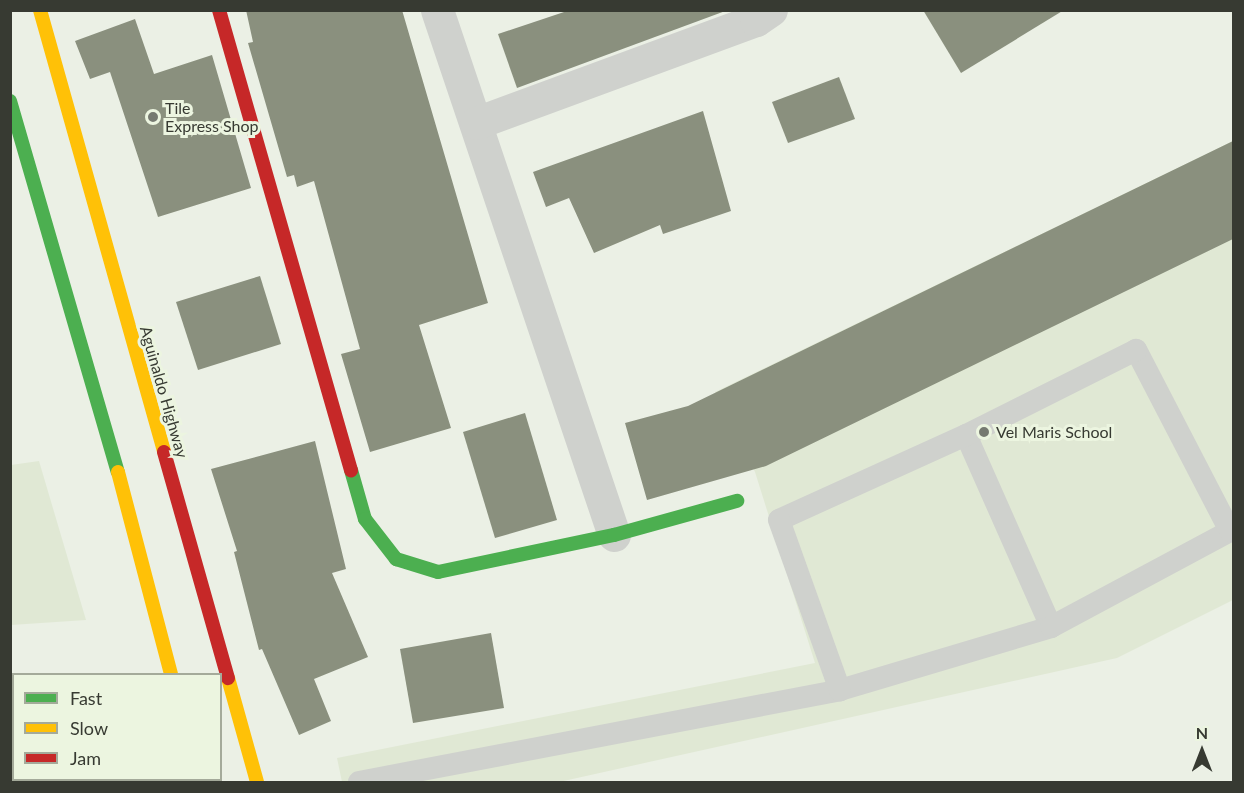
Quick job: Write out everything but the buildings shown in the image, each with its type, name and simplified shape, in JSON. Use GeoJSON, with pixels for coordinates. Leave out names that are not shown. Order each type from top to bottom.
{"type":"FeatureCollection","features":[{"type":"Feature","properties":{"kind":"main road","name":"Aguinaldo Highway"},"geometry":{"type":"LineString","coordinates":[[40,10],[257,783]]}},
{"type":"Feature","properties":{"kind":"main road"},"geometry":{"type":"LineString","coordinates":[[219,10],[365,519],[396,559],[438,572],[614,534],[737,501]]}},
{"type":"Feature","properties":{"kind":"main road"},"geometry":{"type":"LineString","coordinates":[[10,101],[118,473],[170,673]]}},
{"type":"Feature","properties":{"kind":"street"},"geometry":{"type":"LineString","coordinates":[[436,10],[614,534]]}},
{"type":"Feature","properties":{"kind":"street"},"geometry":{"type":"LineString","coordinates":[[476,123],[756,20],[771,10]]}},
{"type":"Feature","properties":{"kind":"lane"},"geometry":{"type":"LineString","coordinates":[[359,783],[840,690],[1051,627],[1230,531],[1136,350],[966,435],[779,520],[840,690]]}},
{"type":"Feature","properties":{"kind":"lane"},"geometry":{"type":"LineString","coordinates":[[966,435],[1051,627]]}},
{"type":"Feature","properties":{"kind":"shaded area","name":"Vel Maris School"},"geometry":{"type":"Polygon","coordinates":[[[1233,141],[1233,600],[1117,658],[559,782],[342,782],[337,758],[815,663],[755,472],[715,392],[1233,141]]]}},
{"type":"Feature","properties":{"kind":"shaded area"},"geometry":{"type":"Polygon","coordinates":[[[39,461],[86,620],[11,625],[11,465],[39,461]]]}},
{"type":"Feature","properties":{"kind":"traffic: fast"},"geometry":{"type":"LineString","coordinates":[[10,101],[118,472]]}},
{"type":"Feature","properties":{"kind":"traffic: fast"},"geometry":{"type":"LineString","coordinates":[[351,470],[365,519],[396,559],[438,572],[614,535],[737,501]]}},
{"type":"Feature","properties":{"kind":"traffic: slow"},"geometry":{"type":"LineString","coordinates":[[40,10],[164,452]]}},
{"type":"Feature","properties":{"kind":"traffic: slow"},"geometry":{"type":"LineString","coordinates":[[118,472],[171,673]]}},
{"type":"Feature","properties":{"kind":"traffic: slow"},"geometry":{"type":"LineString","coordinates":[[228,678],[257,782]]}},
{"type":"Feature","properties":{"kind":"traffic: jam"},"geometry":{"type":"LineString","coordinates":[[219,10],[351,470]]}},
{"type":"Feature","properties":{"kind":"traffic: jam"},"geometry":{"type":"LineString","coordinates":[[164,452],[228,678]]}},
{"type":"Feature","properties":{"kind":"place","name":"Tile Express Shop"},"geometry":{"type":"Point","coordinates":[153,117]}},
{"type":"Feature","properties":{"kind":"place","name":"Vel Maris School"},"geometry":{"type":"Point","coordinates":[984,432]}}]}
